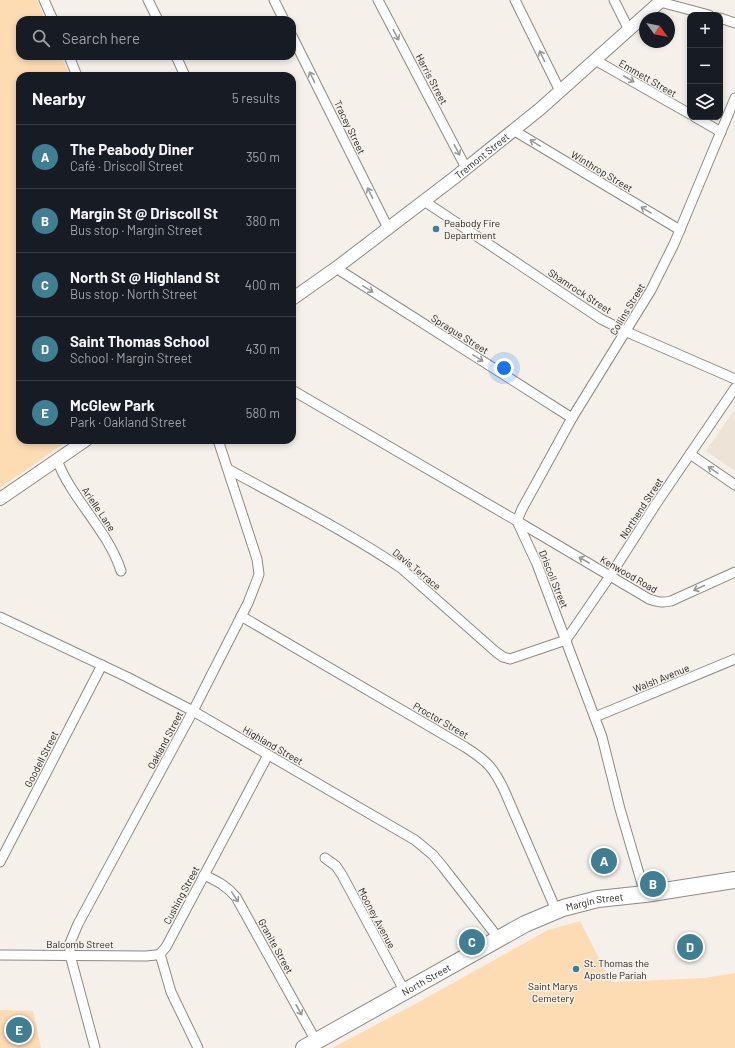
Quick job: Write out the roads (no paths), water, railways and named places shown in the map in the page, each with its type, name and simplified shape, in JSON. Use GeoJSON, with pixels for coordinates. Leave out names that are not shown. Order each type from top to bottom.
{"type":"FeatureCollection","features":[{"type":"Feature","properties":{"kind":"highway","name":"Margin Street"},"geometry":{"type":"LineString","coordinates":[[553,912],[571,905],[598,899],[645,894],[735,880]]}},
{"type":"Feature","properties":{"kind":"highway","name":"North Street"},"geometry":{"type":"LineString","coordinates":[[310,1044],[525,924],[553,912]]}},
{"type":"Feature","properties":{"kind":"street"},"geometry":{"type":"LineString","coordinates":[[44,0],[51,16]]}},
{"type":"Feature","properties":{"kind":"street"},"geometry":{"type":"LineString","coordinates":[[148,0],[156,16]]}},
{"type":"Feature","properties":{"kind":"street"},"geometry":{"type":"LineString","coordinates":[[274,0],[282,16]]}},
{"type":"Feature","properties":{"kind":"street","name":"Harris Street"},"geometry":{"type":"LineString","coordinates":[[378,0],[466,168]]}},
{"type":"Feature","properties":{"kind":"street"},"geometry":{"type":"LineString","coordinates":[[515,0],[560,91]]}},
{"type":"Feature","properties":{"kind":"street"},"geometry":{"type":"LineString","coordinates":[[614,0],[629,30]]}},
{"type":"Feature","properties":{"kind":"street"},"geometry":{"type":"LineString","coordinates":[[661,1],[699,12]]}},
{"type":"Feature","properties":{"kind":"street","name":"Tremont Street"},"geometry":{"type":"LineString","coordinates":[[296,296],[336,268],[513,130],[560,91],[661,1]]}},
{"type":"Feature","properties":{"kind":"street"},"geometry":{"type":"LineString","coordinates":[[723,19],[735,24]]}},
{"type":"Feature","properties":{"kind":"street","name":"Tracey Street"},"geometry":{"type":"LineString","coordinates":[[296,44],[388,228]]}},
{"type":"Feature","properties":{"kind":"street"},"geometry":{"type":"LineString","coordinates":[[71,60],[76,72]]}},
{"type":"Feature","properties":{"kind":"street"},"geometry":{"type":"LineString","coordinates":[[178,60],[183,72]]}},
{"type":"Feature","properties":{"kind":"street","name":"Emmett Street"},"geometry":{"type":"LineString","coordinates":[[595,60],[687,112]]}},
{"type":"Feature","properties":{"kind":"street","name":"Collins Street"},"geometry":{"type":"LineString","coordinates":[[517,521],[522,509],[572,418],[651,290],[680,230],[735,98]]}},
{"type":"Feature","properties":{"kind":"street"},"geometry":{"type":"LineString","coordinates":[[700,120],[721,132]]}},
{"type":"Feature","properties":{"kind":"street","name":"Winthrop Street"},"geometry":{"type":"LineString","coordinates":[[513,130],[680,230]]}},
{"type":"Feature","properties":{"kind":"street","name":"Shamrock Street"},"geometry":{"type":"LineString","coordinates":[[424,200],[586,309],[626,332],[735,379]]}},
{"type":"Feature","properties":{"kind":"street","name":"Sprague Street"},"geometry":{"type":"LineString","coordinates":[[336,268],[572,418]]}},
{"type":"Feature","properties":{"kind":"street","name":"Northend Street"},"geometry":{"type":"LineString","coordinates":[[566,640],[735,388]]}},
{"type":"Feature","properties":{"kind":"street"},"geometry":{"type":"LineString","coordinates":[[296,392],[517,521]]}},
{"type":"Feature","properties":{"kind":"street"},"geometry":{"type":"LineString","coordinates":[[0,499],[80,444]]}},
{"type":"Feature","properties":{"kind":"street","name":"Oakland Street"},"geometry":{"type":"LineString","coordinates":[[94,1048],[70,955],[70,943],[76,929],[193,711],[255,587],[259,574],[257,559],[219,444]]}},
{"type":"Feature","properties":{"kind":"street"},"geometry":{"type":"LineString","coordinates":[[690,454],[735,485]]}},
{"type":"Feature","properties":{"kind":"street","name":"Arielle Lane"},"geometry":{"type":"LineString","coordinates":[[57,460],[76,496],[95,522],[116,556],[121,571]]}},
{"type":"Feature","properties":{"kind":"street","name":"Davis Terrace"},"geometry":{"type":"LineString","coordinates":[[228,469],[348,535],[390,560],[503,657],[510,659],[517,658],[566,640]]}},
{"type":"Feature","properties":{"kind":"street","name":"Kenwood Road"},"geometry":{"type":"LineString","coordinates":[[517,521],[649,599],[663,603],[671,601],[735,572]]}},
{"type":"Feature","properties":{"kind":"street","name":"Driscoll Street"},"geometry":{"type":"LineString","coordinates":[[517,521],[537,564],[595,717],[645,894]]}},
{"type":"Feature","properties":{"kind":"street","name":"Proctor Street"},"geometry":{"type":"LineString","coordinates":[[241,616],[465,747],[489,764],[505,792],[553,912]]}},
{"type":"Feature","properties":{"kind":"street","name":"Highland Street"},"geometry":{"type":"LineString","coordinates":[[0,617],[127,677],[193,711],[397,829],[425,847],[443,867],[499,939]]}},
{"type":"Feature","properties":{"kind":"street","name":"Walsh Avenue"},"geometry":{"type":"LineString","coordinates":[[595,717],[735,660]]}},
{"type":"Feature","properties":{"kind":"street","name":"Goodell Street"},"geometry":{"type":"LineString","coordinates":[[0,862],[102,665]]}},
{"type":"Feature","properties":{"kind":"street","name":"Cushing Street"},"geometry":{"type":"LineString","coordinates":[[160,954],[166,947],[268,755]]}},
{"type":"Feature","properties":{"kind":"street","name":"Mooney Avenue"},"geometry":{"type":"LineString","coordinates":[[326,858],[336,866],[342,875],[404,992]]}},
{"type":"Feature","properties":{"kind":"street","name":"Granite Street"},"geometry":{"type":"LineString","coordinates":[[204,875],[230,889],[236,898],[310,1044]]}},
{"type":"Feature","properties":{"kind":"street"},"geometry":{"type":"LineString","coordinates":[[160,954],[171,992],[198,1048]]}},
{"type":"Feature","properties":{"kind":"street","name":"Balcomb Street"},"geometry":{"type":"LineString","coordinates":[[0,955],[146,956],[160,954]]}},
{"type":"Feature","properties":{"kind":"place","name":"Peabody Fire Department"},"geometry":{"type":"Point","coordinates":[436,229]}},
{"type":"Feature","properties":{"kind":"place","name":"The Peabody Diner"},"geometry":{"type":"Point","coordinates":[604,861]}},
{"type":"Feature","properties":{"kind":"place","name":"Margin St @ Driscoll St"},"geometry":{"type":"Point","coordinates":[653,884]}},
{"type":"Feature","properties":{"kind":"place","name":"North St @ Highland St"},"geometry":{"type":"Point","coordinates":[472,942]}},
{"type":"Feature","properties":{"kind":"place","name":"Saint Thomas School"},"geometry":{"type":"Point","coordinates":[690,947]}},
{"type":"Feature","properties":{"kind":"place","name":"St. Thomas the Apostle Pariah"},"geometry":{"type":"Point","coordinates":[576,969]}},
{"type":"Feature","properties":{"kind":"place","name":"McGlew Park"},"geometry":{"type":"Point","coordinates":[19,1030]}},
{"type":"Feature","properties":{"kind":"park label","name":"Saint Marys Cemetery"},"geometry":{"type":"Point","coordinates":[553,992]}}]}
